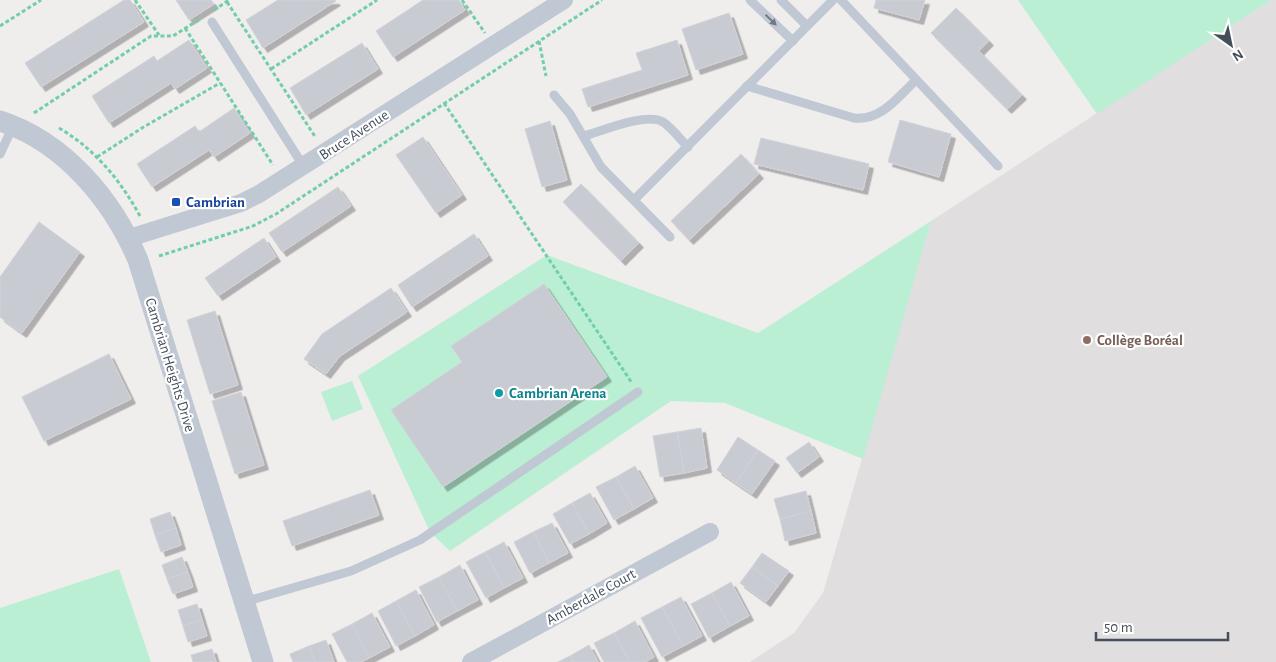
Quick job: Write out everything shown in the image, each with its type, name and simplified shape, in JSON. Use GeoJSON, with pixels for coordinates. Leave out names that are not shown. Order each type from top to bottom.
{"type":"FeatureCollection","features":[{"type":"Feature","properties":{"kind":"street","name":"Bruce Avenue"},"geometry":{"type":"LineString","coordinates":[[129,238],[241,203],[283,180],[493,46],[558,2]]}},
{"type":"Feature","properties":{"kind":"street","name":"Cambrian Heights Drive"},"geometry":{"type":"LineString","coordinates":[[7,123],[49,146],[76,168],[107,205],[129,238],[138,260],[263,662]]}},
{"type":"Feature","properties":{"kind":"street","name":"Amberdale Court"},"geometry":{"type":"LineString","coordinates":[[471,662],[710,532]]}},
{"type":"Feature","properties":{"kind":"lane"},"geometry":{"type":"LineString","coordinates":[[750,0],[793,40]]}},
{"type":"Feature","properties":{"kind":"lane"},"geometry":{"type":"LineString","coordinates":[[780,0],[808,26]]}},
{"type":"Feature","properties":{"kind":"lane"},"geometry":{"type":"LineString","coordinates":[[634,200],[833,0]]}},
{"type":"Feature","properties":{"kind":"lane"},"geometry":{"type":"LineString","coordinates":[[841,0],[998,166]]}},
{"type":"Feature","properties":{"kind":"lane"},"geometry":{"type":"LineString","coordinates":[[212,22],[304,167]]}},
{"type":"Feature","properties":{"kind":"lane"},"geometry":{"type":"LineString","coordinates":[[748,86],[854,118],[867,119],[888,107],[916,80]]}},
{"type":"Feature","properties":{"kind":"lane"},"geometry":{"type":"LineString","coordinates":[[554,95],[584,136],[592,155],[601,167],[670,237]]}},
{"type":"Feature","properties":{"kind":"lane"},"geometry":{"type":"LineString","coordinates":[[584,136],[637,120],[657,120],[663,122],[688,147]]}},
{"type":"Feature","properties":{"kind":"lane"},"geometry":{"type":"LineString","coordinates":[[0,154],[7,123]]}},
{"type":"Feature","properties":{"kind":"lane"},"geometry":{"type":"LineString","coordinates":[[244,602],[351,571],[420,540],[638,392]]}},
{"type":"Feature","properties":{"kind":"path"},"geometry":{"type":"LineString","coordinates":[[0,26],[41,0]]}},
{"type":"Feature","properties":{"kind":"path"},"geometry":{"type":"LineString","coordinates":[[135,0],[159,36]]}},
{"type":"Feature","properties":{"kind":"path"},"geometry":{"type":"LineString","coordinates":[[271,69],[377,0]]}},
{"type":"Feature","properties":{"kind":"path"},"geometry":{"type":"LineString","coordinates":[[462,0],[493,46]]}},
{"type":"Feature","properties":{"kind":"path"},"geometry":{"type":"LineString","coordinates":[[158,256],[253,226],[276,214],[602,0]]}},
{"type":"Feature","properties":{"kind":"path"},"geometry":{"type":"LineString","coordinates":[[210,12],[228,1],[326,153]]}},
{"type":"Feature","properties":{"kind":"path"},"geometry":{"type":"LineString","coordinates":[[34,113],[151,36],[173,36],[202,18]]}},
{"type":"Feature","properties":{"kind":"path"},"geometry":{"type":"LineString","coordinates":[[185,28],[283,180]]}},
{"type":"Feature","properties":{"kind":"path"},"geometry":{"type":"LineString","coordinates":[[539,41],[546,76]]}},
{"type":"Feature","properties":{"kind":"path"},"geometry":{"type":"LineString","coordinates":[[97,157],[142,128],[220,83]]}},
{"type":"Feature","properties":{"kind":"path"},"geometry":{"type":"LineString","coordinates":[[444,103],[638,392]]}},
{"type":"Feature","properties":{"kind":"shaded area","name":"Collège Boréal"},"geometry":{"type":"Polygon","coordinates":[[[1271,0],[1276,0],[1276,662],[750,662],[794,633],[823,593],[931,221],[1271,0]]]}},
{"type":"Feature","properties":{"kind":"green space"},"geometry":{"type":"Polygon","coordinates":[[[1018,0],[1271,0],[1097,114],[1018,0]]]}},
{"type":"Feature","properties":{"kind":"green space"},"geometry":{"type":"Polygon","coordinates":[[[931,221],[863,459],[725,403],[671,401],[450,551],[430,532],[358,376],[547,255],[758,333],[931,221]]]}},
{"type":"Feature","properties":{"kind":"green space"},"geometry":{"type":"Polygon","coordinates":[[[352,381],[363,409],[332,421],[321,392],[352,381]]]}},
{"type":"Feature","properties":{"kind":"green space"},"geometry":{"type":"Polygon","coordinates":[[[119,569],[151,662],[0,662],[0,608],[119,569]]]}},
{"type":"Feature","properties":{"kind":"building"},"geometry":{"type":"Polygon","coordinates":[[[124,0],[130,0],[144,22],[41,87],[25,63],[124,0]]]}},
{"type":"Feature","properties":{"kind":"building"},"geometry":{"type":"Polygon","coordinates":[[[176,0],[211,0],[214,4],[189,20],[176,0]]]}},
{"type":"Feature","properties":{"kind":"building"},"geometry":{"type":"Polygon","coordinates":[[[278,0],[336,1],[263,48],[246,20],[278,0]]]}},
{"type":"Feature","properties":{"kind":"building"},"geometry":{"type":"Polygon","coordinates":[[[423,0],[459,0],[465,10],[393,57],[376,31],[423,0]]]}},
{"type":"Feature","properties":{"kind":"building"},"geometry":{"type":"Polygon","coordinates":[[[876,0],[925,0],[919,20],[874,8],[876,0]]]}},
{"type":"Feature","properties":{"kind":"building"},"geometry":{"type":"Polygon","coordinates":[[[956,8],[989,41],[979,51],[1022,95],[1007,109],[931,33],[956,8]]]}},
{"type":"Feature","properties":{"kind":"building"},"geometry":{"type":"Polygon","coordinates":[[[729,13],[743,54],[696,70],[682,29],[729,13]]]}},
{"type":"Feature","properties":{"kind":"building"},"geometry":{"type":"Polygon","coordinates":[[[189,40],[207,68],[175,89],[171,83],[109,123],[92,96],[154,56],[157,61],[189,40]]]}},
{"type":"Feature","properties":{"kind":"building"},"geometry":{"type":"Polygon","coordinates":[[[677,40],[688,75],[588,107],[582,89],[642,70],[636,53],[677,40]]]}},
{"type":"Feature","properties":{"kind":"building"},"geometry":{"type":"Polygon","coordinates":[[[362,43],[378,69],[306,115],[290,88],[362,43]]]}},
{"type":"Feature","properties":{"kind":"building"},"geometry":{"type":"Polygon","coordinates":[[[234,108],[250,133],[214,157],[209,150],[152,187],[137,164],[195,126],[199,132],[234,108]]]}},
{"type":"Feature","properties":{"kind":"building"},"geometry":{"type":"Polygon","coordinates":[[[900,120],[951,134],[939,177],[888,162],[900,120]]]}},
{"type":"Feature","properties":{"kind":"building"},"geometry":{"type":"Polygon","coordinates":[[[550,121],[567,180],[542,187],[525,129],[550,121]]]}},
{"type":"Feature","properties":{"kind":"building"},"geometry":{"type":"Polygon","coordinates":[[[423,137],[462,195],[436,213],[396,155],[423,137]]]}},
{"type":"Feature","properties":{"kind":"building"},"geometry":{"type":"Polygon","coordinates":[[[761,138],[869,164],[863,190],[754,164],[761,138]]]}},
{"type":"Feature","properties":{"kind":"building"},"geometry":{"type":"Polygon","coordinates":[[[741,154],[759,174],[689,240],[671,221],[741,154]]]}},
{"type":"Feature","properties":{"kind":"building"},"geometry":{"type":"Polygon","coordinates":[[[581,184],[639,243],[621,261],[563,202],[581,184]]]}},
{"type":"Feature","properties":{"kind":"building"},"geometry":{"type":"Polygon","coordinates":[[[338,187],[351,206],[282,252],[269,233],[338,187]]]}},
{"type":"Feature","properties":{"kind":"building"},"geometry":{"type":"Polygon","coordinates":[[[39,222],[80,252],[22,333],[0,317],[0,277],[39,222]]]}},
{"type":"Feature","properties":{"kind":"building"},"geometry":{"type":"Polygon","coordinates":[[[474,234],[488,256],[412,307],[398,285],[474,234]]]}},
{"type":"Feature","properties":{"kind":"building"},"geometry":{"type":"Polygon","coordinates":[[[264,238],[276,257],[218,296],[205,278],[264,238]]]}},
{"type":"Feature","properties":{"kind":"building","name":"Cambrian Arena"},"geometry":{"type":"Polygon","coordinates":[[[544,284],[607,377],[443,487],[391,410],[462,362],[451,346],[544,284]]]}},
{"type":"Feature","properties":{"kind":"building"},"geometry":{"type":"Polygon","coordinates":[[[391,288],[407,312],[340,356],[326,374],[304,359],[322,334],[391,288]]]}},
{"type":"Feature","properties":{"kind":"building"},"geometry":{"type":"Polygon","coordinates":[[[215,311],[238,385],[210,394],[187,320],[215,311]]]}},
{"type":"Feature","properties":{"kind":"building"},"geometry":{"type":"Polygon","coordinates":[[[109,354],[131,399],[44,441],[22,397],[109,354]]]}},
{"type":"Feature","properties":{"kind":"building"},"geometry":{"type":"Polygon","coordinates":[[[241,392],[264,465],[235,474],[212,401],[241,392]]]}},
{"type":"Feature","properties":{"kind":"building"},"geometry":{"type":"Polygon","coordinates":[[[701,428],[707,468],[684,473],[677,432],[701,428]]]}},
{"type":"Feature","properties":{"kind":"building"},"geometry":{"type":"Polygon","coordinates":[[[677,432],[684,473],[660,477],[653,436],[677,432]]]}},
{"type":"Feature","properties":{"kind":"building"},"geometry":{"type":"Polygon","coordinates":[[[738,437],[758,450],[736,483],[717,470],[738,437]]]}},
{"type":"Feature","properties":{"kind":"building"},"geometry":{"type":"Polygon","coordinates":[[[809,442],[819,457],[797,473],[786,458],[809,442]]]}},
{"type":"Feature","properties":{"kind":"building"},"geometry":{"type":"Polygon","coordinates":[[[758,450],[775,461],[752,494],[736,483],[758,450]]]}},
{"type":"Feature","properties":{"kind":"building"},"geometry":{"type":"Polygon","coordinates":[[[635,466],[653,498],[634,509],[616,477],[635,466]]]}},
{"type":"Feature","properties":{"kind":"building"},"geometry":{"type":"Polygon","coordinates":[[[616,477],[634,509],[614,520],[596,487],[616,477]]]}},
{"type":"Feature","properties":{"kind":"building"},"geometry":{"type":"Polygon","coordinates":[[[370,490],[379,515],[292,546],[283,521],[370,490]]]}},
{"type":"Feature","properties":{"kind":"building"},"geometry":{"type":"Polygon","coordinates":[[[806,491],[811,511],[780,519],[774,499],[806,491]]]}},
{"type":"Feature","properties":{"kind":"building"},"geometry":{"type":"Polygon","coordinates":[[[590,493],[607,523],[589,534],[572,503],[590,493]]]}},
{"type":"Feature","properties":{"kind":"building"},"geometry":{"type":"Polygon","coordinates":[[[572,503],[589,534],[570,544],[553,514],[572,503]]]}},
{"type":"Feature","properties":{"kind":"building"},"geometry":{"type":"Polygon","coordinates":[[[811,511],[816,533],[785,541],[780,519],[811,511]]]}},
{"type":"Feature","properties":{"kind":"building"},"geometry":{"type":"Polygon","coordinates":[[[170,512],[176,528],[155,535],[150,519],[170,512]]]}},
{"type":"Feature","properties":{"kind":"building"},"geometry":{"type":"Polygon","coordinates":[[[552,523],[568,553],[549,563],[533,532],[552,523]]]}},
{"type":"Feature","properties":{"kind":"building"},"geometry":{"type":"Polygon","coordinates":[[[176,528],[181,545],[161,552],[155,535],[176,528]]]}},
{"type":"Feature","properties":{"kind":"building"},"geometry":{"type":"Polygon","coordinates":[[[533,532],[549,563],[530,573],[514,542],[533,532]]]}},
{"type":"Feature","properties":{"kind":"building"},"geometry":{"type":"Polygon","coordinates":[[[504,542],[523,578],[504,588],[485,552],[504,542]]]}},
{"type":"Feature","properties":{"kind":"building"},"geometry":{"type":"Polygon","coordinates":[[[485,552],[504,588],[486,598],[466,562],[485,552]]]}},
{"type":"Feature","properties":{"kind":"building"},"geometry":{"type":"Polygon","coordinates":[[[762,553],[789,571],[778,586],[752,567],[762,553]]]}},
{"type":"Feature","properties":{"kind":"building"},"geometry":{"type":"Polygon","coordinates":[[[182,557],[188,572],[167,579],[162,565],[182,557]]]}},
{"type":"Feature","properties":{"kind":"building"},"geometry":{"type":"Polygon","coordinates":[[[460,565],[478,600],[457,611],[439,577],[460,565]]]}},
{"type":"Feature","properties":{"kind":"building"},"geometry":{"type":"Polygon","coordinates":[[[752,567],[778,586],[766,602],[740,583],[752,567]]]}},
{"type":"Feature","properties":{"kind":"building"},"geometry":{"type":"Polygon","coordinates":[[[188,572],[193,587],[173,594],[167,579],[188,572]]]}},
{"type":"Feature","properties":{"kind":"building"},"geometry":{"type":"Polygon","coordinates":[[[439,577],[457,611],[437,622],[419,587],[439,577]]]}},
{"type":"Feature","properties":{"kind":"building"},"geometry":{"type":"Polygon","coordinates":[[[731,582],[749,616],[730,626],[712,593],[731,582]]]}},
{"type":"Feature","properties":{"kind":"building"},"geometry":{"type":"Polygon","coordinates":[[[416,590],[434,625],[415,636],[396,601],[416,590]]]}},
{"type":"Feature","properties":{"kind":"building"},"geometry":{"type":"Polygon","coordinates":[[[712,593],[730,626],[709,638],[691,604],[712,593]]]}},
{"type":"Feature","properties":{"kind":"building"},"geometry":{"type":"Polygon","coordinates":[[[681,597],[702,636],[683,646],[662,607],[681,597]]]}},
{"type":"Feature","properties":{"kind":"building"},"geometry":{"type":"Polygon","coordinates":[[[396,601],[415,636],[396,646],[378,611],[396,601]]]}},
{"type":"Feature","properties":{"kind":"building"},"geometry":{"type":"Polygon","coordinates":[[[197,604],[202,620],[183,626],[178,610],[197,604]]]}},
{"type":"Feature","properties":{"kind":"building"},"geometry":{"type":"Polygon","coordinates":[[[662,607],[683,646],[662,657],[641,618],[662,607]]]}},
{"type":"Feature","properties":{"kind":"building"},"geometry":{"type":"Polygon","coordinates":[[[372,613],[390,647],[369,658],[352,624],[372,613]]]}},
{"type":"Feature","properties":{"kind":"building"},"geometry":{"type":"Polygon","coordinates":[[[202,620],[207,636],[188,642],[183,626],[202,620]]]}},
{"type":"Feature","properties":{"kind":"building"},"geometry":{"type":"Polygon","coordinates":[[[635,621],[654,657],[645,662],[630,662],[614,633],[635,621]]]}},
{"type":"Feature","properties":{"kind":"building"},"geometry":{"type":"Polygon","coordinates":[[[352,624],[369,658],[361,662],[347,662],[332,634],[352,624]]]}},
{"type":"Feature","properties":{"kind":"building"},"geometry":{"type":"Polygon","coordinates":[[[614,633],[630,662],[604,662],[594,643],[614,633]]]}},
{"type":"Feature","properties":{"kind":"building"},"geometry":{"type":"Polygon","coordinates":[[[326,640],[334,662],[315,662],[309,646],[326,640]]]}},
{"type":"Feature","properties":{"kind":"building"},"geometry":{"type":"Polygon","coordinates":[[[589,645],[598,662],[574,662],[570,656],[589,645]]]}},
{"type":"Feature","properties":{"kind":"building"},"geometry":{"type":"Polygon","coordinates":[[[309,646],[315,662],[293,662],[290,654],[309,646]]]}},
{"type":"Feature","properties":{"kind":"building"},"geometry":{"type":"Polygon","coordinates":[[[212,649],[216,662],[193,662],[191,655],[212,649]]]}},
{"type":"Feature","properties":{"kind":"building"},"geometry":{"type":"Polygon","coordinates":[[[570,656],[574,662],[558,662],[570,656]]]}},
{"type":"Feature","properties":{"kind":"place","name":"Cambrian"},"geometry":{"type":"Point","coordinates":[176,202]}},
{"type":"Feature","properties":{"kind":"place","name":"Collège Boréal"},"geometry":{"type":"Point","coordinates":[1087,340]}},
{"type":"Feature","properties":{"kind":"place","name":"Cambrian Arena"},"geometry":{"type":"Point","coordinates":[499,393]}}]}
